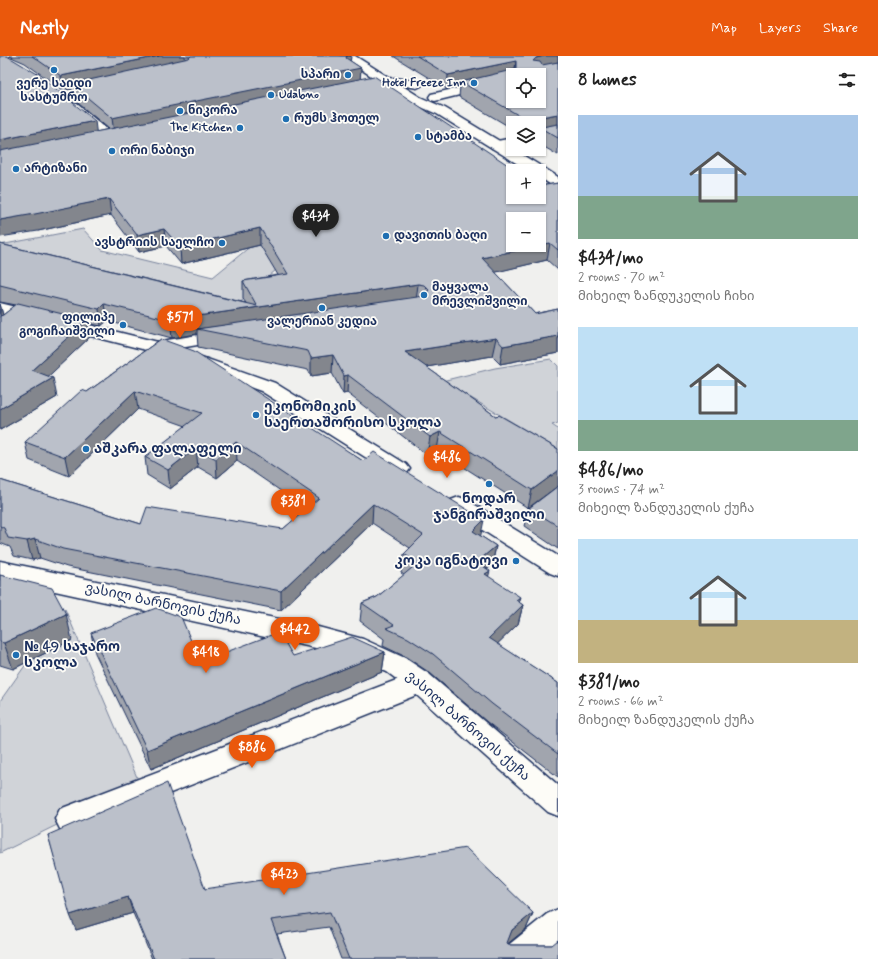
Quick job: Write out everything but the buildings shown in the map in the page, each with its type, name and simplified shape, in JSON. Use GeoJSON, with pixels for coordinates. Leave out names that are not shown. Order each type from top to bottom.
{"type":"FeatureCollection","features":[{"type":"Feature","properties":{"kind":"street"},"geometry":{"type":"LineString","coordinates":[[347,56],[416,100],[441,111],[528,164]]}},
{"type":"Feature","properties":{"kind":"street"},"geometry":{"type":"LineString","coordinates":[[398,71],[435,97],[441,111]]}},
{"type":"Feature","properties":{"kind":"street"},"geometry":{"type":"LineString","coordinates":[[355,88],[402,81],[417,84]]}},
{"type":"Feature","properties":{"kind":"street"},"geometry":{"type":"LineString","coordinates":[[435,97],[506,82]]}},
{"type":"Feature","properties":{"kind":"street"},"geometry":{"type":"LineString","coordinates":[[63,99],[110,139]]}},
{"type":"Feature","properties":{"kind":"street"},"geometry":{"type":"LineString","coordinates":[[497,145],[506,143]]}},
{"type":"Feature","properties":{"kind":"street"},"geometry":{"type":"LineString","coordinates":[[546,175],[558,183]]}},
{"type":"Feature","properties":{"kind":"street"},"geometry":{"type":"LineString","coordinates":[[0,308],[156,347],[268,387],[416,479]]}},
{"type":"Feature","properties":{"kind":"street"},"geometry":{"type":"LineString","coordinates":[[2,326],[20,312]]}},
{"type":"Feature","properties":{"kind":"street"},"geometry":{"type":"LineString","coordinates":[[156,347],[240,333]]}},
{"type":"Feature","properties":{"kind":"street"},"geometry":{"type":"LineString","coordinates":[[443,496],[558,567]]}},
{"type":"Feature","properties":{"kind":"street","name":"ვასილ ბარნოვის ქუჩა"},"geometry":{"type":"LineString","coordinates":[[0,570],[318,637],[354,646],[396,665],[420,682],[558,803]]}},
{"type":"Feature","properties":{"kind":"street"},"geometry":{"type":"LineString","coordinates":[[70,819],[420,682]]}},
{"type":"Feature","properties":{"kind":"street"},"geometry":{"type":"LineString","coordinates":[[518,959],[558,925]]}},
{"type":"Feature","properties":{"kind":"shaded area"},"geometry":{"type":"Polygon","coordinates":[[[83,229],[102,250],[213,277],[263,236],[288,259],[234,308],[0,245],[83,229]]]}},
{"type":"Feature","properties":{"kind":"shaded area"},"geometry":{"type":"Polygon","coordinates":[[[551,359],[558,366],[558,423],[552,425],[558,429],[558,449],[442,381],[495,368],[551,359]]]}},
{"type":"Feature","properties":{"kind":"shaded area"},"geometry":{"type":"Polygon","coordinates":[[[65,609],[139,782],[0,853],[0,701],[65,609]]]}},
{"type":"Feature","properties":{"kind":"place","name":"ვერე საიდი სასტუმრო"},"geometry":{"type":"Point","coordinates":[54,70]}},
{"type":"Feature","properties":{"kind":"place","name":"სპარი"},"geometry":{"type":"Point","coordinates":[348,75]}},
{"type":"Feature","properties":{"kind":"place","name":"Hotel Freeze Inn"},"geometry":{"type":"Point","coordinates":[474,83]}},
{"type":"Feature","properties":{"kind":"place","name":"Udabno"},"geometry":{"type":"Point","coordinates":[271,95]}},
{"type":"Feature","properties":{"kind":"place","name":"ნიკორა"},"geometry":{"type":"Point","coordinates":[180,111]}},
{"type":"Feature","properties":{"kind":"place","name":"რუმს ჰოთელ"},"geometry":{"type":"Point","coordinates":[286,119]}},
{"type":"Feature","properties":{"kind":"place","name":"The Kitchen"},"geometry":{"type":"Point","coordinates":[240,128]}},
{"type":"Feature","properties":{"kind":"place","name":"სტამბა"},"geometry":{"type":"Point","coordinates":[418,137]}},
{"type":"Feature","properties":{"kind":"place","name":"ორი ნაბიჯი"},"geometry":{"type":"Point","coordinates":[112,151]}},
{"type":"Feature","properties":{"kind":"place","name":"არტიზანი"},"geometry":{"type":"Point","coordinates":[16,169]}},
{"type":"Feature","properties":{"kind":"place","name":"დავითის ბაღი"},"geometry":{"type":"Point","coordinates":[386,236]}},
{"type":"Feature","properties":{"kind":"place","name":"ავსტრიის საელჩო"},"geometry":{"type":"Point","coordinates":[222,243]}},
{"type":"Feature","properties":{"kind":"place","name":"მაყვალა მრევლიშვილი"},"geometry":{"type":"Point","coordinates":[424,295]}},
{"type":"Feature","properties":{"kind":"place","name":"ვალერიან კედია"},"geometry":{"type":"Point","coordinates":[322,308]}},
{"type":"Feature","properties":{"kind":"place","name":"ფილიპე გოგიჩაიშვილი"},"geometry":{"type":"Point","coordinates":[123,325]}},
{"type":"Feature","properties":{"kind":"place","name":"ეკონომიკის საერთაშორისო სკოლა"},"geometry":{"type":"Point","coordinates":[256,415]}},
{"type":"Feature","properties":{"kind":"place","name":"აშკარა ფალაფელი"},"geometry":{"type":"Point","coordinates":[86,449]}},
{"type":"Feature","properties":{"kind":"place","name":"ნოდარ ჯანგირაშვილი"},"geometry":{"type":"Point","coordinates":[489,484]}},
{"type":"Feature","properties":{"kind":"place","name":"კოკა იგნატოვი"},"geometry":{"type":"Point","coordinates":[516,561]}},
{"type":"Feature","properties":{"kind":"place","name":"№ 49 საჯარო სკოლა"},"geometry":{"type":"Point","coordinates":[16,655]}}]}
